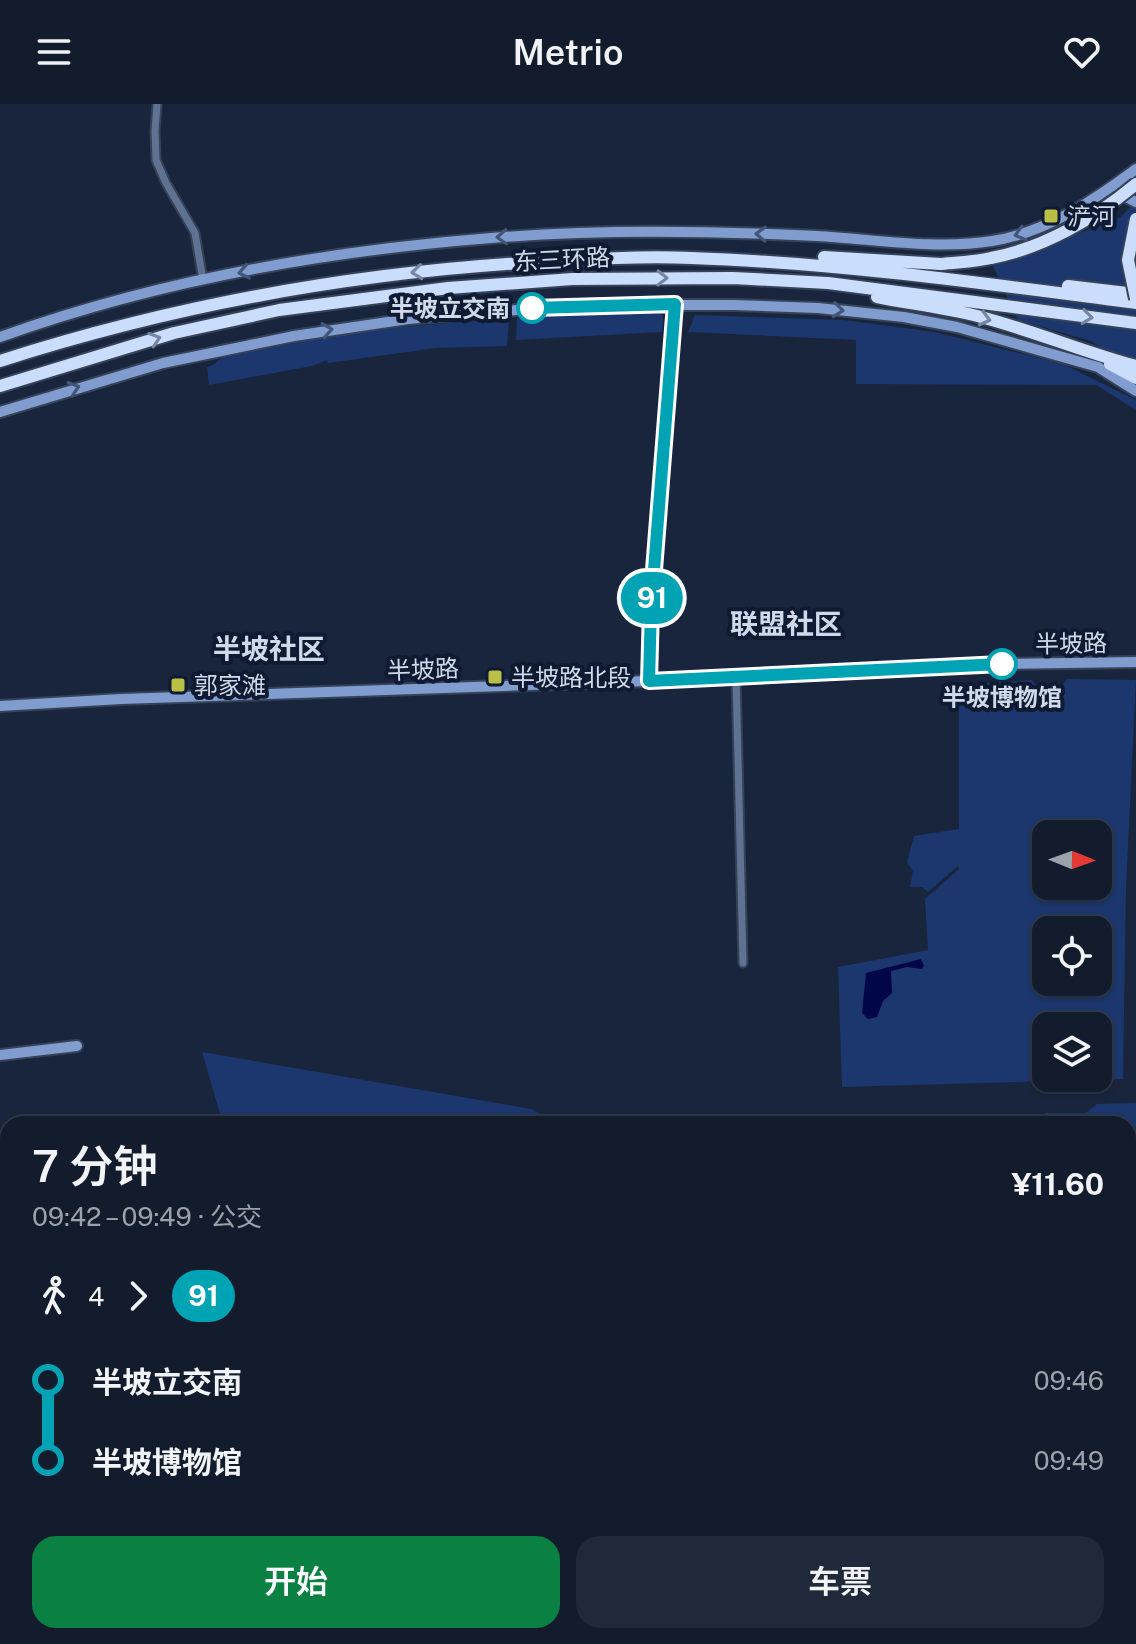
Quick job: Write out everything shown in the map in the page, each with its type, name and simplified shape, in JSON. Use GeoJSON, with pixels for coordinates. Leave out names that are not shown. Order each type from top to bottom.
{"type":"FeatureCollection","features":[{"type":"Feature","properties":{"kind":"highway"},"geometry":{"type":"LineString","coordinates":[[690,258],[728,252],[941,264],[991,258],[1033,247],[1062,233],[1136,184]]}},
{"type":"Feature","properties":{"kind":"highway"},"geometry":{"type":"LineString","coordinates":[[1136,219],[1128,260],[1136,299]]}},
{"type":"Feature","properties":{"kind":"highway","name":"东三环路"},"geometry":{"type":"LineString","coordinates":[[0,361],[172,314],[299,288],[502,264],[690,258],[835,266],[1136,299]]}},
{"type":"Feature","properties":{"kind":"highway","name":"东三环路"},"geometry":{"type":"LineString","coordinates":[[0,386],[174,333],[229,320],[448,288],[637,277],[828,283],[1136,323]]}},
{"type":"Feature","properties":{"kind":"highway"},"geometry":{"type":"LineString","coordinates":[[828,283],[865,295],[977,316],[1136,366]]}},
{"type":"Feature","properties":{"kind":"highway"},"geometry":{"type":"LineString","coordinates":[[1089,353],[1136,378]]}},
{"type":"Feature","properties":{"kind":"main road"},"geometry":{"type":"LineString","coordinates":[[0,337],[40,323],[203,280],[305,261],[491,238],[702,232],[950,245],[992,241],[1041,226],[1116,184],[1136,169]]}},
{"type":"Feature","properties":{"kind":"main road"},"geometry":{"type":"LineString","coordinates":[[1116,184],[1122,195],[1136,202]]}},
{"type":"Feature","properties":{"kind":"main road"},"geometry":{"type":"LineString","coordinates":[[0,412],[163,363],[336,329],[434,316],[537,308],[675,304],[818,308],[904,317],[957,327],[1098,367],[1136,391]]}},
{"type":"Feature","properties":{"kind":"main road","name":"半坡路"},"geometry":{"type":"LineString","coordinates":[[0,706],[1001,664],[1136,662]]}},
{"type":"Feature","properties":{"kind":"main road"},"geometry":{"type":"LineString","coordinates":[[0,1055],[77,1046]]}},
{"type":"Feature","properties":{"kind":"street"},"geometry":{"type":"LineString","coordinates":[[157,104],[156,160],[195,233],[203,280]]}},
{"type":"Feature","properties":{"kind":"street"},"geometry":{"type":"LineString","coordinates":[[649,681],[651,608],[675,304]]}},
{"type":"Feature","properties":{"kind":"street"},"geometry":{"type":"LineString","coordinates":[[736,677],[743,963]]}},
{"type":"Feature","properties":{"kind":"shaded area"},"geometry":{"type":"Polygon","coordinates":[[[1136,201],[1136,368],[1091,341],[1018,320],[993,266],[1121,217],[1136,201]]]}},
{"type":"Feature","properties":{"kind":"shaded area"},"geometry":{"type":"Polygon","coordinates":[[[653,310],[663,316],[662,332],[516,340],[517,318],[653,310]]]}},
{"type":"Feature","properties":{"kind":"shaded area"},"geometry":{"type":"Polygon","coordinates":[[[695,315],[844,320],[935,332],[1063,364],[1136,400],[1136,410],[1096,385],[856,384],[856,340],[688,332],[695,315]]]}},
{"type":"Feature","properties":{"kind":"shaded area"},"geometry":{"type":"Polygon","coordinates":[[[509,318],[507,346],[436,348],[328,363],[327,360],[312,366],[209,385],[207,367],[224,356],[366,330],[509,318]]]}},
{"type":"Feature","properties":{"kind":"shaded area","name":"半坡博物馆"},"geometry":{"type":"Polygon","coordinates":[[[1067,679],[1136,680],[1126,888],[1123,1079],[1112,1079],[1112,1012],[1032,1012],[1032,1082],[842,1087],[838,967],[928,950],[925,899],[959,869],[958,866],[928,892],[922,887],[910,887],[913,871],[907,862],[914,836],[959,829],[959,685],[1032,680],[1039,691],[1056,693],[1067,679]]]}},
{"type":"Feature","properties":{"kind":"shaded area"},"geometry":{"type":"Polygon","coordinates":[[[921,959],[922,969],[907,967],[891,971],[892,993],[883,1001],[877,1017],[868,1019],[862,1013],[866,973],[921,959]]]}},
{"type":"Feature","properties":{"kind":"shaded area"},"geometry":{"type":"Polygon","coordinates":[[[202,1052],[531,1109],[544,1116],[221,1116],[202,1052]]]}},
{"type":"Feature","properties":{"kind":"shaded area"},"geometry":{"type":"Polygon","coordinates":[[[1136,1103],[1136,1116],[1039,1116],[1046,1113],[1086,1113],[1097,1104],[1136,1103]]]}},
{"type":"Feature","properties":{"kind":"bus line","name":"91"},"geometry":{"type":"LineString","coordinates":[[532,308],[675,304],[651,608],[649,681],[1002,664]]}},
{"type":"Feature","properties":{"kind":"place","name":"浐河"},"geometry":{"type":"Point","coordinates":[1051,216]}},
{"type":"Feature","properties":{"kind":"place","name":"半坡立交南"},"geometry":{"type":"Point","coordinates":[532,308]}},
{"type":"Feature","properties":{"kind":"place","name":"半坡博物馆"},"geometry":{"type":"Point","coordinates":[1002,664]}},
{"type":"Feature","properties":{"kind":"place","name":"半坡路北段"},"geometry":{"type":"Point","coordinates":[495,677]}},
{"type":"Feature","properties":{"kind":"place","name":"郭家滩"},"geometry":{"type":"Point","coordinates":[178,685]}},
{"type":"Feature","properties":{"kind":"district","name":"联盟社区"},"geometry":{"type":"Point","coordinates":[786,623]}},
{"type":"Feature","properties":{"kind":"district","name":"半坡社区"},"geometry":{"type":"Point","coordinates":[269,648]}}]}
